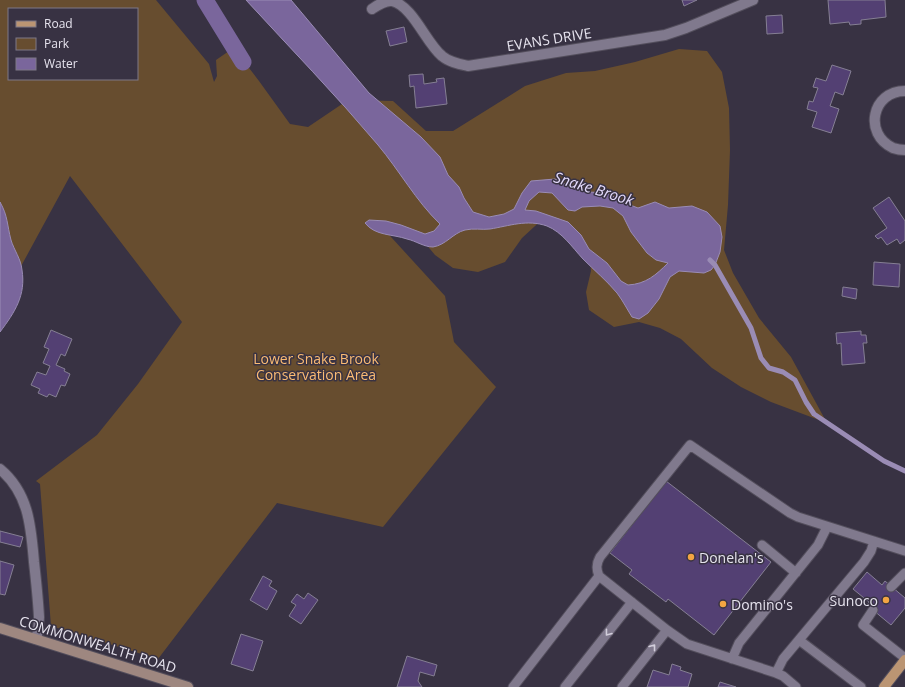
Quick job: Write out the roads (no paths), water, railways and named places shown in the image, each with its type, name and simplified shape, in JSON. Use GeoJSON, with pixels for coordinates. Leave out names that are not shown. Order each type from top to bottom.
{"type":"FeatureCollection","features":[{"type":"Feature","properties":{"kind":"main road","name":"COMMONWEALTH ROAD"},"geometry":{"type":"LineString","coordinates":[[0,628],[188,687]]}},
{"type":"Feature","properties":{"kind":"main road"},"geometry":{"type":"LineString","coordinates":[[884,687],[905,659]]}},
{"type":"Feature","properties":{"kind":"street","name":"EVANS DRIVE"},"geometry":{"type":"LineString","coordinates":[[372,9],[381,3],[391,1],[401,6],[413,17],[442,57],[455,64],[468,66],[665,35],[686,28],[753,0]]}},
{"type":"Feature","properties":{"kind":"street"},"geometry":{"type":"LineString","coordinates":[[905,91],[892,93],[882,100],[876,110],[874,121],[877,132],[884,142],[893,148],[905,150]]}},
{"type":"Feature","properties":{"kind":"street"},"geometry":{"type":"LineString","coordinates":[[0,469],[17,487],[25,503],[30,520],[39,617],[36,640]]}},
{"type":"Feature","properties":{"kind":"lane"},"geometry":{"type":"LineString","coordinates":[[796,687],[787,679],[776,673],[687,644],[599,576],[596,567],[600,556],[690,445],[790,513],[827,527],[905,551]]}},
{"type":"Feature","properties":{"kind":"lane"},"geometry":{"type":"LineString","coordinates":[[732,659],[739,643],[818,545],[827,527]]}},
{"type":"Feature","properties":{"kind":"lane"},"geometry":{"type":"LineString","coordinates":[[776,673],[780,664],[799,640],[864,562],[871,551],[874,541]]}},
{"type":"Feature","properties":{"kind":"lane"},"geometry":{"type":"LineString","coordinates":[[762,546],[796,573]]}},
{"type":"Feature","properties":{"kind":"lane"},"geometry":{"type":"LineString","coordinates":[[891,587],[905,573]]}},
{"type":"Feature","properties":{"kind":"lane"},"geometry":{"type":"LineString","coordinates":[[513,687],[599,576]]}},
{"type":"Feature","properties":{"kind":"lane"},"geometry":{"type":"LineString","coordinates":[[565,687],[632,602]]}},
{"type":"Feature","properties":{"kind":"lane"},"geometry":{"type":"LineString","coordinates":[[873,610],[863,625],[905,659]]}},
{"type":"Feature","properties":{"kind":"lane"},"geometry":{"type":"LineString","coordinates":[[622,687],[667,630]]}},
{"type":"Feature","properties":{"kind":"lane"},"geometry":{"type":"LineString","coordinates":[[799,640],[861,687]]}},
{"type":"Feature","properties":{"kind":"water"},"geometry":{"type":"Polygon","coordinates":[[[246,0],[291,0],[369,93],[421,137],[440,157],[448,175],[459,187],[473,212],[489,217],[504,214],[514,209],[522,193],[531,181],[555,179],[571,187],[589,192],[607,193],[638,208],[655,202],[669,208],[692,206],[707,212],[720,226],[722,237],[720,252],[715,265],[711,270],[704,273],[679,271],[670,277],[659,299],[648,313],[639,319],[632,317],[617,293],[566,240],[547,226],[525,223],[490,229],[468,229],[442,244],[433,247],[374,230],[365,223],[369,220],[386,221],[425,234],[434,231],[440,224],[415,195],[386,155],[362,126],[246,0]],[[539,192],[529,201],[525,210],[536,211],[568,222],[581,235],[589,249],[607,263],[621,281],[628,285],[640,283],[655,275],[668,263],[656,260],[647,253],[631,232],[623,216],[613,208],[600,206],[582,207],[575,211],[568,210],[552,193],[539,192]]]}},
{"type":"Feature","properties":{"kind":"water"},"geometry":{"type":"Polygon","coordinates":[[[0,202],[6,216],[11,240],[20,262],[23,279],[21,295],[15,310],[0,332],[0,202]]]}},
{"type":"Feature","properties":{"kind":"waterway"},"geometry":{"type":"LineString","coordinates":[[205,0],[243,62]]}},
{"type":"Feature","properties":{"kind":"waterway","name":"Snake Brook"},"geometry":{"type":"LineString","coordinates":[[710,260],[715,265],[751,328],[761,358],[769,368],[783,372],[795,380],[814,414],[884,461],[905,471]]}},
{"type":"Feature","properties":{"kind":"place","name":"Donelan's"},"geometry":{"type":"Point","coordinates":[691,557]}},
{"type":"Feature","properties":{"kind":"place","name":"Sunoco"},"geometry":{"type":"Point","coordinates":[886,600]}},
{"type":"Feature","properties":{"kind":"place","name":"Domino's"},"geometry":{"type":"Point","coordinates":[723,604]}},
{"type":"Feature","properties":{"kind":"park label","name":"Lower Snake Brook Conservation Area"},"geometry":{"type":"Point","coordinates":[316,366]}}]}
